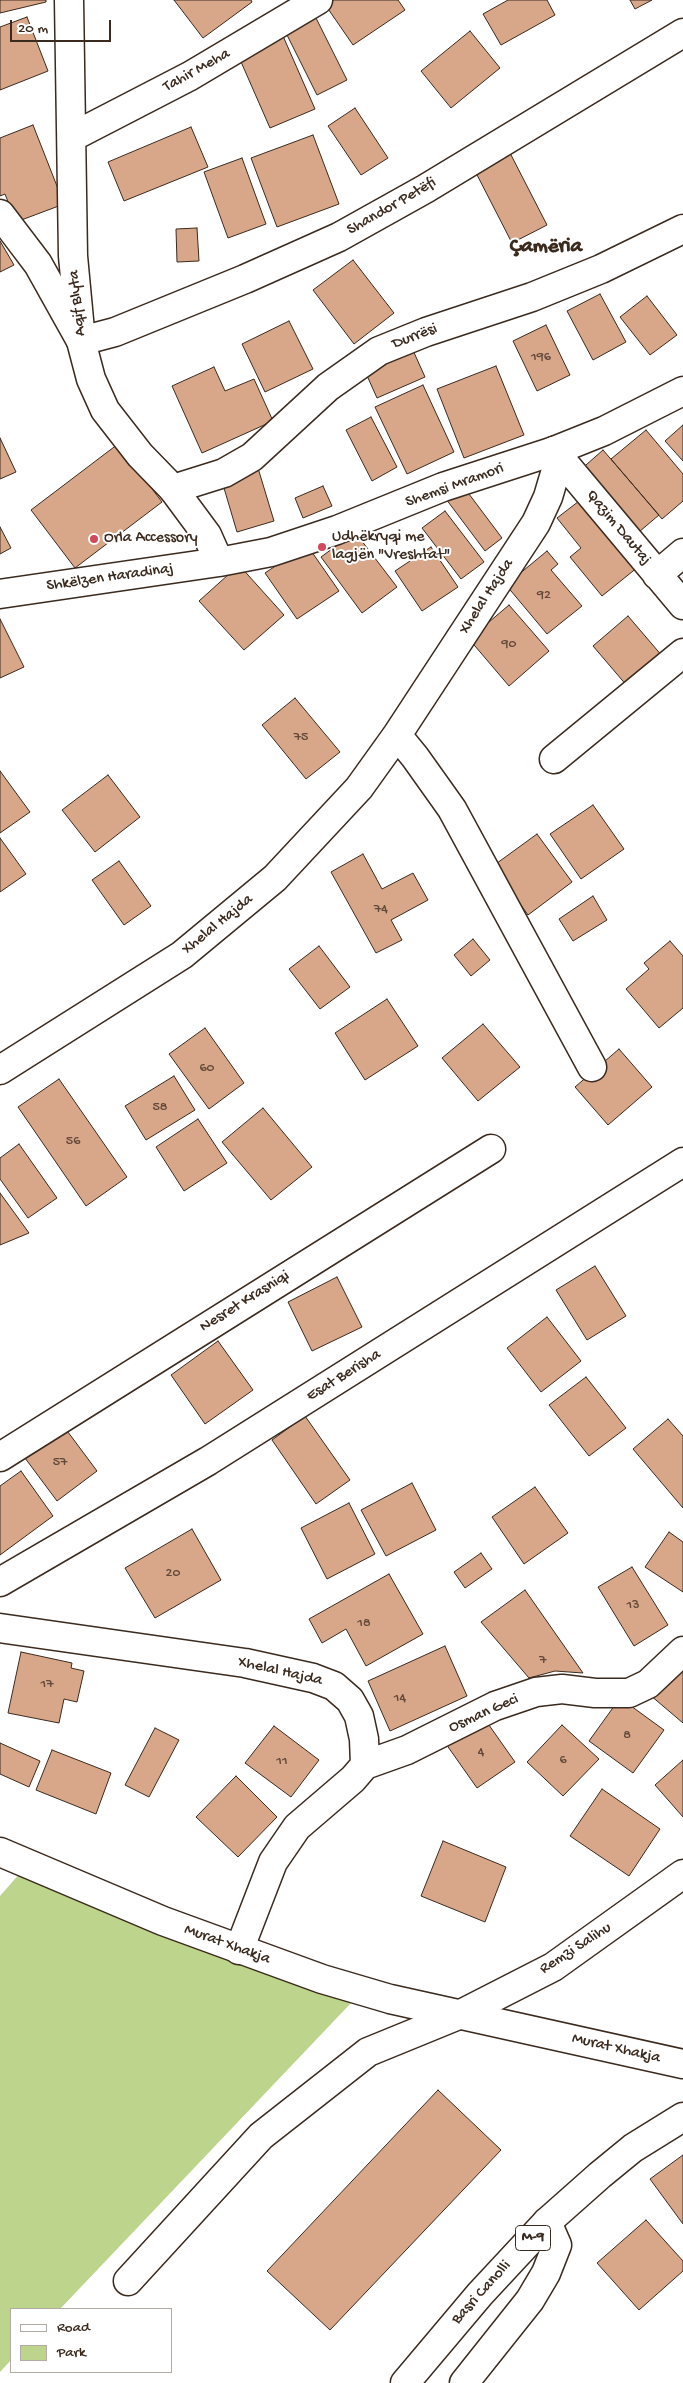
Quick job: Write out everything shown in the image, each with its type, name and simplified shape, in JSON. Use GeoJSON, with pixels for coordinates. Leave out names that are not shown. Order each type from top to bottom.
{"type":"FeatureCollection","features":[{"type":"Feature","properties":{"kind":"street","name":"Aqif Blyta"},"geometry":{"type":"LineString","coordinates":[[69,0],[74,256],[81,341],[91,379],[105,410],[140,455],[173,489],[207,535],[219,562]]}},
{"type":"Feature","properties":{"kind":"street","name":"Tahir Meha"},"geometry":{"type":"LineString","coordinates":[[72,138],[190,76],[318,0]]}},
{"type":"Feature","properties":{"kind":"street","name":"Shandor Petëfi"},"geometry":{"type":"LineString","coordinates":[[81,341],[115,332],[339,237],[425,188],[683,33]]}},
{"type":"Feature","properties":{"kind":"street"},"geometry":{"type":"LineString","coordinates":[[0,214],[38,264],[81,341]]}},
{"type":"Feature","properties":{"kind":"street","name":"Durrësi"},"geometry":{"type":"LineString","coordinates":[[173,489],[224,473],[252,457],[328,386],[379,351],[426,332],[541,294],[601,269],[683,229]]}},
{"type":"Feature","properties":{"kind":"street","name":"Shemsi Mramori"},"geometry":{"type":"LineString","coordinates":[[219,562],[271,552],[337,530],[443,487],[554,451],[604,431],[683,391]]}},
{"type":"Feature","properties":{"kind":"street","name":"Qazim Dautaj"},"geometry":{"type":"LineString","coordinates":[[554,451],[683,605]]}},
{"type":"Feature","properties":{"kind":"street","name":"Xhelal Hajda"},"geometry":{"type":"LineString","coordinates":[[0,1070],[182,955],[275,878],[359,788],[397,735],[536,523],[548,497],[556,470],[554,451]]}},
{"type":"Feature","properties":{"kind":"street"},"geometry":{"type":"LineString","coordinates":[[657,575],[683,553]]}},
{"type":"Feature","properties":{"kind":"street","name":"Shkëlzen Haradinaj"},"geometry":{"type":"LineString","coordinates":[[0,594],[219,562]]}},
{"type":"Feature","properties":{"kind":"street"},"geometry":{"type":"LineString","coordinates":[[554,759],[683,653]]}},
{"type":"Feature","properties":{"kind":"street"},"geometry":{"type":"LineString","coordinates":[[397,735],[452,809],[592,1067]]}},
{"type":"Feature","properties":{"kind":"street","name":"Nesret Krasniqi"},"geometry":{"type":"LineString","coordinates":[[0,1457],[491,1149]]}},
{"type":"Feature","properties":{"kind":"street","name":"Esat Berisha"},"geometry":{"type":"LineString","coordinates":[[0,1582],[208,1461],[683,1162]]}},
{"type":"Feature","properties":{"kind":"street","name":"Xhelal Hajda"},"geometry":{"type":"LineString","coordinates":[[0,1628],[245,1663],[313,1678],[334,1686],[350,1700],[359,1716],[364,1739],[365,1765]]}},
{"type":"Feature","properties":{"kind":"street","name":"Osman Geci"},"geometry":{"type":"LineString","coordinates":[[365,1765],[406,1750],[494,1706],[536,1692],[562,1689],[595,1693],[629,1693],[648,1684],[683,1651]]}},
{"type":"Feature","properties":{"kind":"street"},"geometry":{"type":"LineString","coordinates":[[239,1950],[273,1862],[297,1827],[348,1784],[365,1765]]}},
{"type":"Feature","properties":{"kind":"street","name":"Murat Xhakja"},"geometry":{"type":"LineString","coordinates":[[0,1852],[163,1921],[322,1979],[390,1999],[683,2064]]}},
{"type":"Feature","properties":{"kind":"street","name":"Remzi Salihu"},"geometry":{"type":"LineString","coordinates":[[461,2014],[554,1967],[683,1874]]}},
{"type":"Feature","properties":{"kind":"street"},"geometry":{"type":"LineString","coordinates":[[128,2281],[260,2136],[368,2052],[461,2014]]}},
{"type":"Feature","properties":{"kind":"street","name":"Basri Canolli"},"geometry":{"type":"LineString","coordinates":[[405,2383],[480,2294],[547,2222],[633,2148],[683,2117]]}},
{"type":"Feature","properties":{"kind":"street"},"geometry":{"type":"LineString","coordinates":[[464,2383],[530,2300],[546,2273],[557,2245],[547,2222]]}},
{"type":"Feature","properties":{"kind":"green space"},"geometry":{"type":"Polygon","coordinates":[[[21,1872],[351,2003],[61,2308],[10,2308],[10,2361],[0,2372],[0,1896],[21,1872]]]}},
{"type":"Feature","properties":{"kind":"building"},"geometry":{"type":"Polygon","coordinates":[[[0,0],[46,0],[46,2],[0,13],[0,0]]]}},
{"type":"Feature","properties":{"kind":"building"},"geometry":{"type":"Polygon","coordinates":[[[174,0],[251,0],[252,2],[203,38],[174,0]]]}},
{"type":"Feature","properties":{"kind":"building"},"geometry":{"type":"Polygon","coordinates":[[[329,0],[398,0],[405,10],[353,45],[324,3],[329,0]]]}},
{"type":"Feature","properties":{"kind":"building"},"geometry":{"type":"Polygon","coordinates":[[[508,0],[547,0],[555,15],[501,45],[483,14],[508,0]]]}},
{"type":"Feature","properties":{"kind":"building"},"geometry":{"type":"Polygon","coordinates":[[[630,0],[652,0],[635,9],[630,0]]]}},
{"type":"Feature","properties":{"kind":"building"},"geometry":{"type":"Polygon","coordinates":[[[315,16],[347,80],[317,95],[285,31],[315,16]]]}},
{"type":"Feature","properties":{"kind":"building"},"geometry":{"type":"Polygon","coordinates":[[[27,17],[48,71],[0,90],[0,27],[27,17]]]}},
{"type":"Feature","properties":{"kind":"building"},"geometry":{"type":"Polygon","coordinates":[[[470,31],[500,68],[451,108],[421,71],[470,31]]]}},
{"type":"Feature","properties":{"kind":"building"},"geometry":{"type":"Polygon","coordinates":[[[283,36],[315,109],[270,128],[238,55],[283,36]]]}},
{"type":"Feature","properties":{"kind":"building"},"geometry":{"type":"Polygon","coordinates":[[[355,108],[388,158],[361,175],[328,126],[355,108]]]}},
{"type":"Feature","properties":{"kind":"building"},"geometry":{"type":"Polygon","coordinates":[[[33,125],[64,204],[16,222],[5,194],[0,196],[0,138],[33,125]]]}},
{"type":"Feature","properties":{"kind":"building"},"geometry":{"type":"Polygon","coordinates":[[[191,127],[208,167],[124,201],[108,162],[191,127]]]}},
{"type":"Feature","properties":{"kind":"building"},"geometry":{"type":"Polygon","coordinates":[[[313,135],[339,204],[277,227],[251,158],[313,135]]]}},
{"type":"Feature","properties":{"kind":"building"},"geometry":{"type":"Polygon","coordinates":[[[509,151],[547,225],[512,243],[474,169],[509,151]]]}},
{"type":"Feature","properties":{"kind":"building"},"geometry":{"type":"Polygon","coordinates":[[[242,158],[266,224],[228,238],[204,172],[242,158]]]}},
{"type":"Feature","properties":{"kind":"building"},"geometry":{"type":"Polygon","coordinates":[[[197,228],[199,261],[177,262],[176,229],[197,228]]]}},
{"type":"Feature","properties":{"kind":"building"},"geometry":{"type":"Polygon","coordinates":[[[0,241],[14,265],[0,272],[0,241]]]}},
{"type":"Feature","properties":{"kind":"building"},"geometry":{"type":"Polygon","coordinates":[[[353,260],[394,313],[354,344],[313,290],[353,260]]]}},
{"type":"Feature","properties":{"kind":"building"},"geometry":{"type":"Polygon","coordinates":[[[600,294],[626,342],[593,360],[567,311],[600,294]]]}},
{"type":"Feature","properties":{"kind":"building"},"geometry":{"type":"Polygon","coordinates":[[[647,296],[677,335],[650,355],[620,317],[647,296]]]}},
{"type":"Feature","properties":{"kind":"building"},"geometry":{"type":"Polygon","coordinates":[[[289,321],[313,369],[265,392],[242,344],[289,321]]]}},
{"type":"Feature","properties":{"kind":"building"},"geometry":{"type":"Polygon","coordinates":[[[546,325],[570,375],[537,391],[513,341],[546,325]]]}},
{"type":"Feature","properties":{"kind":"building"},"geometry":{"type":"Polygon","coordinates":[[[412,348],[425,377],[377,398],[364,369],[412,348]]]}},
{"type":"Feature","properties":{"kind":"building"},"geometry":{"type":"Polygon","coordinates":[[[496,366],[524,435],[464,458],[437,389],[496,366]]]}},
{"type":"Feature","properties":{"kind":"building"},"geometry":{"type":"Polygon","coordinates":[[[214,367],[225,391],[254,379],[273,421],[202,453],[172,386],[214,367]]]}},
{"type":"Feature","properties":{"kind":"building"},"geometry":{"type":"Polygon","coordinates":[[[423,385],[454,452],[407,474],[375,407],[423,385]]]}},
{"type":"Feature","properties":{"kind":"building"},"geometry":{"type":"Polygon","coordinates":[[[371,417],[397,467],[372,481],[346,430],[371,417]]]}},
{"type":"Feature","properties":{"kind":"building"},"geometry":{"type":"Polygon","coordinates":[[[683,425],[683,461],[665,441],[683,425]]]}},
{"type":"Feature","properties":{"kind":"building"},"geometry":{"type":"Polygon","coordinates":[[[646,430],[683,474],[683,501],[662,519],[611,459],[646,430]]]}},
{"type":"Feature","properties":{"kind":"building"},"geometry":{"type":"Polygon","coordinates":[[[0,438],[16,472],[0,479],[0,438]]]}},
{"type":"Feature","properties":{"kind":"building"},"geometry":{"type":"Polygon","coordinates":[[[118,444],[162,502],[75,568],[31,510],[118,444]]]}},
{"type":"Feature","properties":{"kind":"building"},"geometry":{"type":"Polygon","coordinates":[[[603,450],[659,515],[633,537],[578,472],[603,450]]]}},
{"type":"Feature","properties":{"kind":"building"},"geometry":{"type":"Polygon","coordinates":[[[258,468],[274,521],[237,532],[221,478],[258,468]]]}},
{"type":"Feature","properties":{"kind":"building"},"geometry":{"type":"Polygon","coordinates":[[[323,486],[332,506],[303,518],[295,498],[323,486]]]}},
{"type":"Feature","properties":{"kind":"building"},"geometry":{"type":"Polygon","coordinates":[[[466,490],[502,538],[485,551],[446,499],[466,490]]]}},
{"type":"Feature","properties":{"kind":"building"},"geometry":{"type":"Polygon","coordinates":[[[583,498],[638,567],[602,596],[570,557],[581,548],[557,518],[583,498]]]}},
{"type":"Feature","properties":{"kind":"building"},"geometry":{"type":"Polygon","coordinates":[[[445,511],[484,562],[461,579],[422,528],[445,511]]]}},
{"type":"Feature","properties":{"kind":"building"},"geometry":{"type":"Polygon","coordinates":[[[0,527],[11,548],[0,554],[0,527]]]}},
{"type":"Feature","properties":{"kind":"building"},"geometry":{"type":"Polygon","coordinates":[[[355,532],[397,587],[362,613],[321,557],[355,532]]]}},
{"type":"Feature","properties":{"kind":"building"},"geometry":{"type":"Polygon","coordinates":[[[307,545],[339,591],[297,619],[265,573],[307,545]]]}},
{"type":"Feature","properties":{"kind":"building"},"geometry":{"type":"Polygon","coordinates":[[[431,547],[458,587],[422,611],[395,571],[431,547]]]}},
{"type":"Feature","properties":{"kind":"building"},"geometry":{"type":"Polygon","coordinates":[[[547,551],[558,564],[551,570],[582,606],[547,634],[506,585],[547,551]]]}},
{"type":"Feature","properties":{"kind":"building"},"geometry":{"type":"Polygon","coordinates":[[[239,565],[284,615],[244,650],[199,601],[239,565]]]}},
{"type":"Feature","properties":{"kind":"building"},"geometry":{"type":"Polygon","coordinates":[[[509,605],[549,651],[509,686],[469,639],[509,605]]]}},
{"type":"Feature","properties":{"kind":"building"},"geometry":{"type":"Polygon","coordinates":[[[628,616],[663,657],[628,687],[593,646],[628,616]]]}},
{"type":"Feature","properties":{"kind":"building"},"geometry":{"type":"Polygon","coordinates":[[[0,619],[24,667],[0,678],[0,619]]]}},
{"type":"Feature","properties":{"kind":"building"},"geometry":{"type":"Polygon","coordinates":[[[295,698],[340,752],[306,779],[262,725],[295,698]]]}},
{"type":"Feature","properties":{"kind":"building"},"geometry":{"type":"Polygon","coordinates":[[[0,771],[30,812],[0,833],[0,771]]]}},
{"type":"Feature","properties":{"kind":"building"},"geometry":{"type":"Polygon","coordinates":[[[108,775],[140,817],[95,852],[62,810],[108,775]]]}},
{"type":"Feature","properties":{"kind":"building"},"geometry":{"type":"Polygon","coordinates":[[[593,805],[624,849],[581,879],[550,834],[593,805]]]}},
{"type":"Feature","properties":{"kind":"building"},"geometry":{"type":"Polygon","coordinates":[[[537,834],[572,882],[528,915],[493,866],[537,834]]]}},
{"type":"Feature","properties":{"kind":"building"},"geometry":{"type":"Polygon","coordinates":[[[0,838],[26,874],[0,892],[0,838]]]}},
{"type":"Feature","properties":{"kind":"building"},"geometry":{"type":"Polygon","coordinates":[[[363,854],[382,889],[413,873],[428,900],[391,920],[402,940],[376,953],[331,872],[363,854]]]}},
{"type":"Feature","properties":{"kind":"building"},"geometry":{"type":"Polygon","coordinates":[[[119,861],[151,906],[124,925],[92,880],[119,861]]]}},
{"type":"Feature","properties":{"kind":"building"},"geometry":{"type":"Polygon","coordinates":[[[593,896],[607,920],[573,941],[559,919],[593,896]]]}},
{"type":"Feature","properties":{"kind":"building"},"geometry":{"type":"Polygon","coordinates":[[[473,939],[490,960],[471,976],[454,955],[473,939]]]}},
{"type":"Feature","properties":{"kind":"building"},"geometry":{"type":"Polygon","coordinates":[[[670,941],[683,956],[683,1008],[659,1028],[626,989],[649,969],[644,963],[670,941]]]}},
{"type":"Feature","properties":{"kind":"building"},"geometry":{"type":"Polygon","coordinates":[[[319,946],[350,987],[320,1009],[289,969],[319,946]]]}},
{"type":"Feature","properties":{"kind":"building"},"geometry":{"type":"Polygon","coordinates":[[[387,999],[418,1046],[365,1080],[335,1033],[387,999]]]}},
{"type":"Feature","properties":{"kind":"building"},"geometry":{"type":"Polygon","coordinates":[[[483,1024],[520,1067],[478,1101],[442,1058],[483,1024]]]}},
{"type":"Feature","properties":{"kind":"building"},"geometry":{"type":"Polygon","coordinates":[[[205,1028],[244,1083],[209,1109],[169,1054],[205,1028]]]}},
{"type":"Feature","properties":{"kind":"building"},"geometry":{"type":"Polygon","coordinates":[[[619,1049],[652,1087],[608,1125],[575,1087],[619,1049]]]}},
{"type":"Feature","properties":{"kind":"building"},"geometry":{"type":"Polygon","coordinates":[[[174,1076],[195,1110],[146,1140],[125,1106],[174,1076]]]}},
{"type":"Feature","properties":{"kind":"building"},"geometry":{"type":"Polygon","coordinates":[[[59,1079],[127,1177],[86,1206],[18,1107],[59,1079]]]}},
{"type":"Feature","properties":{"kind":"building"},"geometry":{"type":"Polygon","coordinates":[[[263,1108],[312,1167],[271,1200],[222,1142],[263,1108]]]}},
{"type":"Feature","properties":{"kind":"building"},"geometry":{"type":"Polygon","coordinates":[[[198,1119],[227,1163],[184,1191],[156,1147],[198,1119]]]}},
{"type":"Feature","properties":{"kind":"building"},"geometry":{"type":"Polygon","coordinates":[[[19,1144],[57,1198],[28,1218],[0,1179],[0,1158],[19,1144]]]}},
{"type":"Feature","properties":{"kind":"building"},"geometry":{"type":"Polygon","coordinates":[[[0,1193],[29,1233],[0,1245],[0,1193]]]}},
{"type":"Feature","properties":{"kind":"building"},"geometry":{"type":"Polygon","coordinates":[[[595,1266],[626,1316],[587,1340],[556,1290],[595,1266]]]}},
{"type":"Feature","properties":{"kind":"building"},"geometry":{"type":"Polygon","coordinates":[[[337,1277],[362,1327],[312,1351],[288,1302],[337,1277]]]}},
{"type":"Feature","properties":{"kind":"building"},"geometry":{"type":"Polygon","coordinates":[[[547,1317],[581,1361],[541,1392],[507,1348],[547,1317]]]}},
{"type":"Feature","properties":{"kind":"building"},"geometry":{"type":"Polygon","coordinates":[[[218,1341],[253,1390],[205,1424],[171,1375],[218,1341]]]}},
{"type":"Feature","properties":{"kind":"building"},"geometry":{"type":"Polygon","coordinates":[[[586,1377],[626,1428],[589,1456],[549,1405],[586,1377]]]}},
{"type":"Feature","properties":{"kind":"building"},"geometry":{"type":"Polygon","coordinates":[[[305,1416],[350,1480],[316,1504],[272,1440],[305,1416]]]}},
{"type":"Feature","properties":{"kind":"building"},"geometry":{"type":"Polygon","coordinates":[[[668,1419],[683,1436],[683,1508],[633,1449],[668,1419]]]}},
{"type":"Feature","properties":{"kind":"building"},"geometry":{"type":"Polygon","coordinates":[[[62,1424],[97,1471],[57,1501],[22,1454],[62,1424]]]}},
{"type":"Feature","properties":{"kind":"building"},"geometry":{"type":"Polygon","coordinates":[[[21,1471],[53,1516],[0,1555],[0,1486],[21,1471]]]}},
{"type":"Feature","properties":{"kind":"building"},"geometry":{"type":"Polygon","coordinates":[[[412,1483],[436,1530],[386,1556],[361,1510],[412,1483]]]}},
{"type":"Feature","properties":{"kind":"building"},"geometry":{"type":"Polygon","coordinates":[[[535,1487],[568,1533],[524,1564],[492,1517],[535,1487]]]}},
{"type":"Feature","properties":{"kind":"building"},"geometry":{"type":"Polygon","coordinates":[[[349,1503],[375,1554],[327,1579],[301,1528],[349,1503]]]}},
{"type":"Feature","properties":{"kind":"building"},"geometry":{"type":"Polygon","coordinates":[[[192,1529],[221,1580],[155,1618],[125,1568],[192,1529]]]}},
{"type":"Feature","properties":{"kind":"building"},"geometry":{"type":"Polygon","coordinates":[[[669,1532],[683,1542],[683,1592],[645,1567],[669,1532]]]}},
{"type":"Feature","properties":{"kind":"building"},"geometry":{"type":"Polygon","coordinates":[[[481,1553],[492,1569],[465,1588],[454,1572],[481,1553]]]}},
{"type":"Feature","properties":{"kind":"building"},"geometry":{"type":"Polygon","coordinates":[[[632,1567],[668,1625],[634,1646],[598,1587],[632,1567]]]}},
{"type":"Feature","properties":{"kind":"building"},"geometry":{"type":"Polygon","coordinates":[[[389,1574],[423,1634],[366,1666],[346,1629],[322,1643],[309,1619],[389,1574]]]}},
{"type":"Feature","properties":{"kind":"building"},"geometry":{"type":"Polygon","coordinates":[[[525,1590],[583,1673],[555,1671],[529,1678],[481,1622],[525,1590]]]}},
{"type":"Feature","properties":{"kind":"building"},"geometry":{"type":"Polygon","coordinates":[[[445,1646],[467,1696],[390,1731],[368,1681],[445,1646]]]}},
{"type":"Feature","properties":{"kind":"building"},"geometry":{"type":"Polygon","coordinates":[[[21,1652],[72,1663],[71,1668],[84,1671],[77,1702],[64,1699],[59,1723],[8,1713],[21,1652]]]}},
{"type":"Feature","properties":{"kind":"building"},"geometry":{"type":"Polygon","coordinates":[[[683,1657],[683,1723],[650,1695],[683,1657]]]}},
{"type":"Feature","properties":{"kind":"building"},"geometry":{"type":"Polygon","coordinates":[[[620,1698],[664,1730],[633,1773],[589,1741],[620,1698]]]}},
{"type":"Feature","properties":{"kind":"building"},"geometry":{"type":"Polygon","coordinates":[[[484,1718],[515,1762],[477,1788],[446,1744],[484,1718]]]}},
{"type":"Feature","properties":{"kind":"building"},"geometry":{"type":"Polygon","coordinates":[[[562,1725],[599,1759],[563,1796],[527,1762],[562,1725]]]}},
{"type":"Feature","properties":{"kind":"building"},"geometry":{"type":"Polygon","coordinates":[[[274,1726],[319,1760],[291,1797],[245,1763],[274,1726]]]}},
{"type":"Feature","properties":{"kind":"building"},"geometry":{"type":"Polygon","coordinates":[[[155,1728],[179,1740],[149,1797],[125,1785],[155,1728]]]}},
{"type":"Feature","properties":{"kind":"building"},"geometry":{"type":"Polygon","coordinates":[[[0,1743],[40,1761],[29,1787],[0,1774],[0,1743]]]}},
{"type":"Feature","properties":{"kind":"building"},"geometry":{"type":"Polygon","coordinates":[[[52,1750],[111,1773],[96,1814],[36,1790],[52,1750]]]}},
{"type":"Feature","properties":{"kind":"building"},"geometry":{"type":"Polygon","coordinates":[[[683,1760],[683,1817],[655,1785],[683,1760]]]}},
{"type":"Feature","properties":{"kind":"building"},"geometry":{"type":"Polygon","coordinates":[[[236,1776],[277,1817],[238,1857],[196,1817],[236,1776]]]}},
{"type":"Feature","properties":{"kind":"building"},"geometry":{"type":"Polygon","coordinates":[[[602,1789],[660,1829],[629,1876],[570,1836],[602,1789]]]}},
{"type":"Feature","properties":{"kind":"building"},"geometry":{"type":"Polygon","coordinates":[[[443,1841],[506,1867],[485,1922],[421,1896],[443,1841]]]}},
{"type":"Feature","properties":{"kind":"building"},"geometry":{"type":"Polygon","coordinates":[[[438,2090],[501,2150],[330,2330],[267,2271],[438,2090]]]}},
{"type":"Feature","properties":{"kind":"building"},"geometry":{"type":"Polygon","coordinates":[[[683,2155],[683,2224],[650,2179],[683,2155]]]}},
{"type":"Feature","properties":{"kind":"building"},"geometry":{"type":"Polygon","coordinates":[[[646,2220],[683,2261],[683,2271],[639,2310],[597,2263],[646,2220]]]}},
{"type":"Feature","properties":{"kind":"place","name":"Orla Accessory"},"geometry":{"type":"Point","coordinates":[94,539]}},
{"type":"Feature","properties":{"kind":"place","name":"Udhëkryqi me lagjën \"Vreshtat\""},"geometry":{"type":"Point","coordinates":[322,547]}},
{"type":"Feature","properties":{"kind":"district","name":"Çamëria"},"geometry":{"type":"Point","coordinates":[546,248]}}]}
